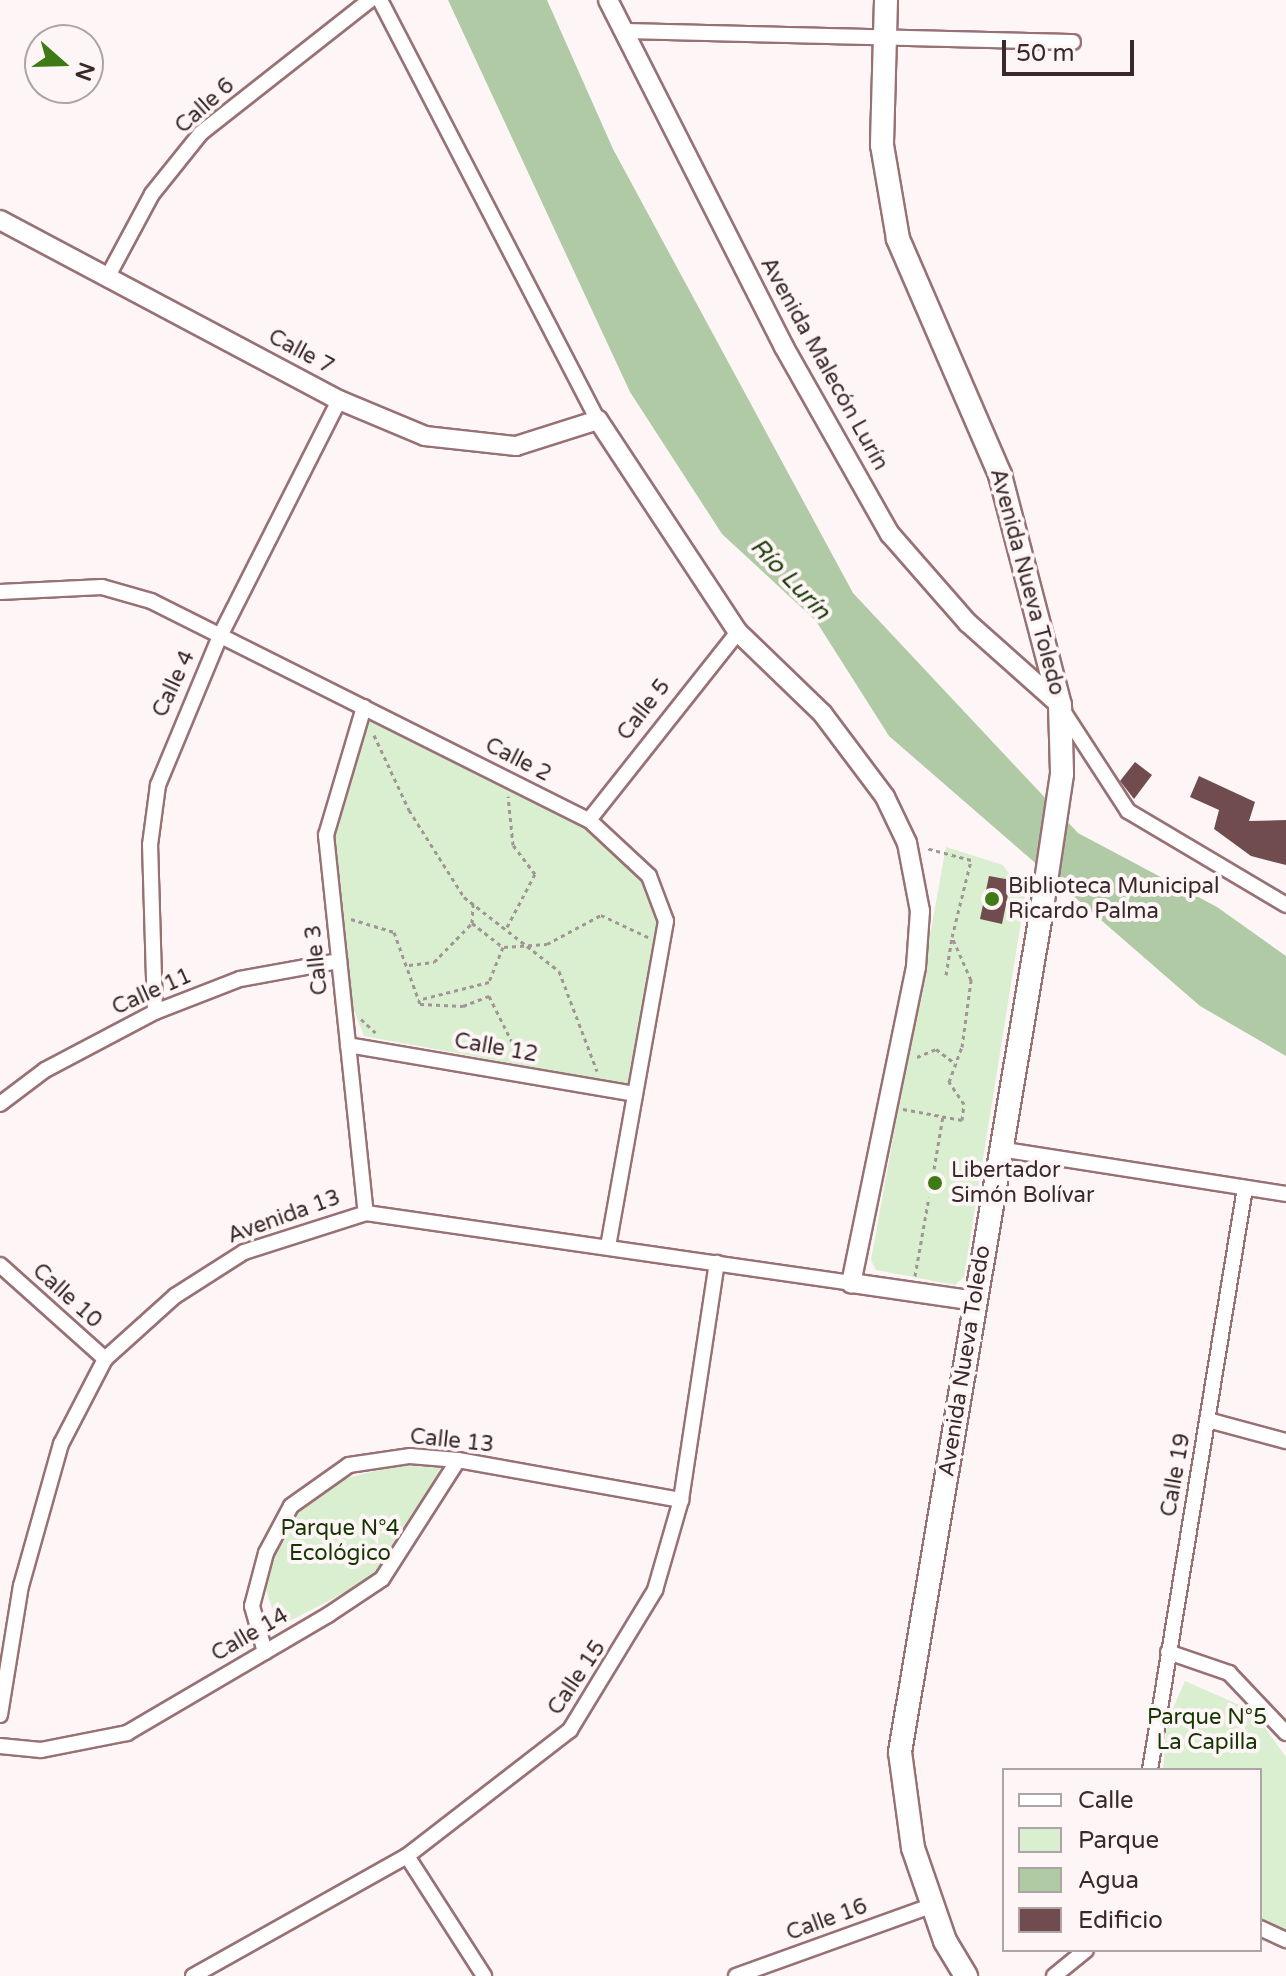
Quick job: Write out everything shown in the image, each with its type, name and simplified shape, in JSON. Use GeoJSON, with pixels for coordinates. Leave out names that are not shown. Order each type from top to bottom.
{"type":"FeatureCollection","features":[{"type":"Feature","properties":{"kind":"main road","name":"Avenida Nueva Toledo"},"geometry":{"type":"LineString","coordinates":[[886,0],[885,181],[898,239],[1000,475],[1060,705],[1062,774],[1042,908],[999,1149],[900,1752],[913,1848],[933,1905],[966,1976]]}},
{"type":"Feature","properties":{"kind":"street","name":"Calle 6"},"geometry":{"type":"LineString","coordinates":[[107,278],[152,194],[201,133],[370,0]]}},
{"type":"Feature","properties":{"kind":"street"},"geometry":{"type":"LineString","coordinates":[[380,0],[598,420],[738,632],[822,713],[885,797],[907,843],[920,911],[916,967],[896,1108],[851,1283]]}},
{"type":"Feature","properties":{"kind":"street","name":"Avenida Malecón Lurín"},"geometry":{"type":"LineString","coordinates":[[608,0],[784,347],[890,534],[968,623],[1060,705]]}},
{"type":"Feature","properties":{"kind":"street"},"geometry":{"type":"LineString","coordinates":[[623,31],[1073,42]]}},
{"type":"Feature","properties":{"kind":"street","name":"Calle 7"},"geometry":{"type":"LineString","coordinates":[[0,220],[339,400],[425,436],[479,446],[542,440],[598,420]]}},
{"type":"Feature","properties":{"kind":"street","name":"Calle 4"},"geometry":{"type":"LineString","coordinates":[[155,1012],[150,845],[158,785],[220,636],[339,400]]}},
{"type":"Feature","properties":{"kind":"street","name":"Calle 2"},"geometry":{"type":"LineString","coordinates":[[0,592],[102,587],[220,636],[589,820],[649,876],[664,907],[608,1246]]}},
{"type":"Feature","properties":{"kind":"street","name":"Calle 5"},"geometry":{"type":"LineString","coordinates":[[589,820],[657,725],[738,632]]}},
{"type":"Feature","properties":{"kind":"street"},"geometry":{"type":"LineString","coordinates":[[1060,705],[1128,811],[1286,905]]}},
{"type":"Feature","properties":{"kind":"street","name":"Calle 3"},"geometry":{"type":"LineString","coordinates":[[364,707],[327,815],[366,1213]]}},
{"type":"Feature","properties":{"kind":"street","name":"Calle 11"},"geometry":{"type":"LineString","coordinates":[[0,1104],[45,1070],[155,1012],[240,979],[339,961]]}},
{"type":"Feature","properties":{"kind":"street","name":"Calle 12"},"geometry":{"type":"LineString","coordinates":[[348,1045],[635,1094]]}},
{"type":"Feature","properties":{"kind":"street"},"geometry":{"type":"LineString","coordinates":[[999,1149],[1286,1194]]}},
{"type":"Feature","properties":{"kind":"street","name":"Calle 19"},"geometry":{"type":"LineString","coordinates":[[1150,1768],[1245,1188]]}},
{"type":"Feature","properties":{"kind":"street","name":"Avenida 13"},"geometry":{"type":"LineString","coordinates":[[0,1715],[21,1586],[61,1444],[105,1359],[175,1296],[244,1252],[366,1213],[976,1301]]}},
{"type":"Feature","properties":{"kind":"street","name":"Calle 15"},"geometry":{"type":"LineString","coordinates":[[193,1976],[407,1856],[570,1730],[655,1590],[681,1500],[717,1263]]}},
{"type":"Feature","properties":{"kind":"street","name":"Calle 10"},"geometry":{"type":"LineString","coordinates":[[0,1265],[105,1359]]}},
{"type":"Feature","properties":{"kind":"street"},"geometry":{"type":"LineString","coordinates":[[1208,1420],[1286,1441]]}},
{"type":"Feature","properties":{"kind":"street","name":"Calle 13"},"geometry":{"type":"LineString","coordinates":[[265,1652],[252,1606],[256,1578],[278,1528],[310,1487],[349,1465],[387,1457],[458,1460],[681,1500]]}},
{"type":"Feature","properties":{"kind":"street","name":"Calle 14"},"geometry":{"type":"LineString","coordinates":[[0,1746],[41,1750],[127,1733],[382,1579],[458,1460]]}},
{"type":"Feature","properties":{"kind":"street"},"geometry":{"type":"LineString","coordinates":[[1168,1652],[1229,1673],[1286,1733]]}},
{"type":"Feature","properties":{"kind":"street"},"geometry":{"type":"LineString","coordinates":[[407,1856],[484,1976]]}},
{"type":"Feature","properties":{"kind":"street","name":"Calle 16"},"geometry":{"type":"LineString","coordinates":[[736,1976],[933,1905]]}},
{"type":"Feature","properties":{"kind":"street"},"geometry":{"type":"LineString","coordinates":[[1262,1929],[1286,1940]]}},
{"type":"Feature","properties":{"kind":"street"},"geometry":{"type":"LineString","coordinates":[[1054,1976],[1084,1952]]}},
{"type":"Feature","properties":{"kind":"path"},"geometry":{"type":"LineString","coordinates":[[364,707],[409,810],[473,904],[507,927],[523,946],[559,971],[572,992],[599,1075],[584,1072]]}},
{"type":"Feature","properties":{"kind":"path"},"geometry":{"type":"LineString","coordinates":[[494,786],[520,800]]}},
{"type":"Feature","properties":{"kind":"path"},"geometry":{"type":"LineString","coordinates":[[507,927],[535,874],[513,845],[508,793]]}},
{"type":"Feature","properties":{"kind":"path"},"geometry":{"type":"LineString","coordinates":[[907,843],[971,860],[946,975]]}},
{"type":"Feature","properties":{"kind":"path"},"geometry":{"type":"LineString","coordinates":[[345,903],[349,932]]}},
{"type":"Feature","properties":{"kind":"path"},"geometry":{"type":"LineString","coordinates":[[407,965],[434,962],[472,923],[473,904]]}},
{"type":"Feature","properties":{"kind":"path"},"geometry":{"type":"LineString","coordinates":[[472,923],[503,947],[547,944],[601,915],[655,940],[657,926]]}},
{"type":"Feature","properties":{"kind":"path"},"geometry":{"type":"LineString","coordinates":[[347,918],[394,932],[418,1000],[430,1009],[463,1006],[484,993]]}},
{"type":"Feature","properties":{"kind":"path"},"geometry":{"type":"LineString","coordinates":[[896,1108],[962,1120],[964,1104],[949,1082],[956,1064],[971,980],[952,937]]}},
{"type":"Feature","properties":{"kind":"path"},"geometry":{"type":"LineString","coordinates":[[503,947],[484,993],[521,1061]]}},
{"type":"Feature","properties":{"kind":"path"},"geometry":{"type":"LineString","coordinates":[[418,1000],[486,984]]}},
{"type":"Feature","properties":{"kind":"path"},"geometry":{"type":"LineString","coordinates":[[359,1010],[382,1036]]}},
{"type":"Feature","properties":{"kind":"path"},"geometry":{"type":"LineString","coordinates":[[915,1061],[926,1048],[956,1064]]}},
{"type":"Feature","properties":{"kind":"path"},"geometry":{"type":"LineString","coordinates":[[506,1058],[537,1063]]}},
{"type":"Feature","properties":{"kind":"path"},"geometry":{"type":"LineString","coordinates":[[896,1108],[908,1097]]}},
{"type":"Feature","properties":{"kind":"path"},"geometry":{"type":"LineString","coordinates":[[934,1169],[943,1116]]}},
{"type":"Feature","properties":{"kind":"path"},"geometry":{"type":"LineString","coordinates":[[912,1292],[929,1197]]}},
{"type":"Feature","properties":{"kind":"green space"},"geometry":{"type":"Polygon","coordinates":[[[366,713],[588,829],[641,875],[660,918],[630,1085],[364,1036],[353,1008],[332,835],[366,713]]]}},
{"type":"Feature","properties":{"kind":"green space"},"geometry":{"type":"Polygon","coordinates":[[[946,847],[1003,865],[1025,897],[964,1277],[955,1285],[876,1270],[871,1260],[946,847]]]}},
{"type":"Feature","properties":{"kind":"green space","name":"Parque N°4 Ecológico"},"geometry":{"type":"Polygon","coordinates":[[[411,1462],[442,1465],[395,1552],[369,1580],[278,1627],[263,1580],[279,1536],[303,1505],[339,1480],[411,1462]]]}},
{"type":"Feature","properties":{"kind":"green space","name":"Parque N°5 La Capilla"},"geometry":{"type":"Polygon","coordinates":[[[1185,1681],[1253,1711],[1286,1757],[1286,1932],[1262,1923],[1262,1768],[1163,1768],[1167,1722],[1185,1681]]]}},
{"type":"Feature","properties":{"kind":"water","name":"Río Lurín"},"geometry":{"type":"Polygon","coordinates":[[[448,0],[547,0],[613,149],[853,593],[1078,833],[1217,907],[1286,956],[1286,1056],[1200,1006],[889,736],[816,621],[722,534],[630,392],[448,0]]]}},
{"type":"Feature","properties":{"kind":"building"},"geometry":{"type":"Polygon","coordinates":[[[1135,762],[1152,775],[1134,799],[1120,781],[1135,762]]]}},
{"type":"Feature","properties":{"kind":"building"},"geometry":{"type":"Polygon","coordinates":[[[1199,776],[1255,802],[1249,821],[1286,820],[1286,865],[1251,856],[1214,829],[1219,810],[1190,797],[1199,776]]]}},
{"type":"Feature","properties":{"kind":"building"},"geometry":{"type":"Polygon","coordinates":[[[989,876],[1011,880],[1002,924],[980,919],[989,876]]]}},
{"type":"Feature","properties":{"kind":"place","name":"Biblioteca Municipal Ricardo Palma"},"geometry":{"type":"Point","coordinates":[992,899]}},
{"type":"Feature","properties":{"kind":"place","name":"Libertador Simón Bolívar"},"geometry":{"type":"Point","coordinates":[935,1183]}}]}
